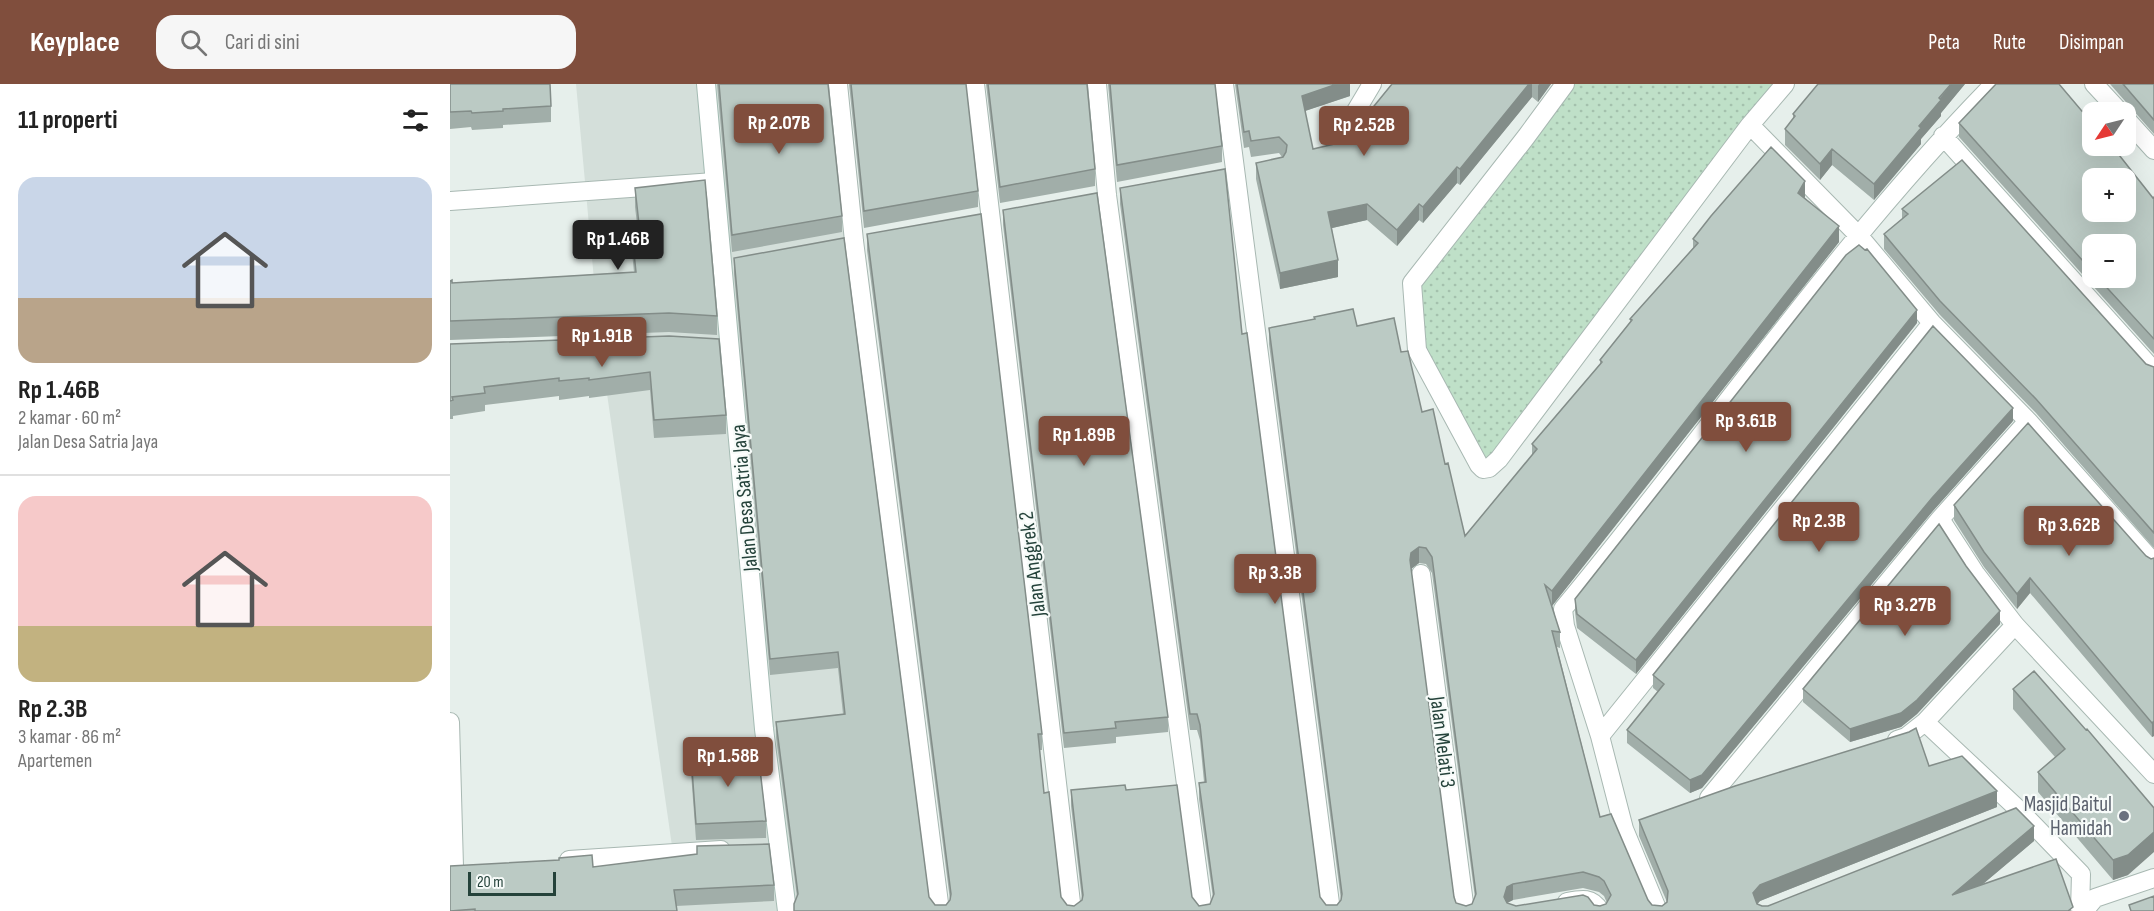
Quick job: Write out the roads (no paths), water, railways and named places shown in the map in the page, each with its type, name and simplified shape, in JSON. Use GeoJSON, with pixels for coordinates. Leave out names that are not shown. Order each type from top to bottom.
{"type":"FeatureCollection","features":[{"type":"Feature","properties":{"kind":"street","name":"Jalan Desa Satria Jaya"},"geometry":{"type":"LineString","coordinates":[[706,84],[764,729],[788,911]]}},
{"type":"Feature","properties":{"kind":"street"},"geometry":{"type":"LineString","coordinates":[[838,84],[854,241],[940,911]]}},
{"type":"Feature","properties":{"kind":"street","name":"Jalan Anggrek 2"},"geometry":{"type":"LineString","coordinates":[[975,84],[998,216],[1072,911]]}},
{"type":"Feature","properties":{"kind":"street"},"geometry":{"type":"LineString","coordinates":[[1097,84],[1113,194],[1203,911]]}},
{"type":"Feature","properties":{"kind":"street"},"geometry":{"type":"LineString","coordinates":[[1224,84],[1331,911]]}},
{"type":"Feature","properties":{"kind":"street"},"geometry":{"type":"LineString","coordinates":[[1565,84],[1412,283],[1417,350],[1483,469],[1489,468],[1499,459],[1750,125],[1785,84]]}},
{"type":"Feature","properties":{"kind":"street"},"geometry":{"type":"LineString","coordinates":[[1658,911],[1624,829],[1600,736],[1565,626],[1563,609],[1859,236],[1943,136],[1994,84]]}},
{"type":"Feature","properties":{"kind":"street"},"geometry":{"type":"LineString","coordinates":[[2094,84],[2111,102]]}},
{"type":"Feature","properties":{"kind":"street"},"geometry":{"type":"LineString","coordinates":[[1341,136],[1370,85]]}},
{"type":"Feature","properties":{"kind":"street"},"geometry":{"type":"LineString","coordinates":[[1750,125],[1859,236],[1932,323],[2028,421],[2154,563]]}},
{"type":"Feature","properties":{"kind":"street"},"geometry":{"type":"LineString","coordinates":[[2136,129],[2154,150]]}},
{"type":"Feature","properties":{"kind":"street"},"geometry":{"type":"LineString","coordinates":[[1943,136],[2154,371]]}},
{"type":"Feature","properties":{"kind":"street"},"geometry":{"type":"LineString","coordinates":[[1213,176],[1256,168]]}},
{"type":"Feature","properties":{"kind":"street"},"geometry":{"type":"LineString","coordinates":[[450,201],[714,182]]}},
{"type":"Feature","properties":{"kind":"street"},"geometry":{"type":"LineString","coordinates":[[1084,199],[1113,194]]}},
{"type":"Feature","properties":{"kind":"street"},"geometry":{"type":"LineString","coordinates":[[969,221],[998,216]]}},
{"type":"Feature","properties":{"kind":"street"},"geometry":{"type":"LineString","coordinates":[[832,245],[877,237]]}},
{"type":"Feature","properties":{"kind":"street"},"geometry":{"type":"LineString","coordinates":[[722,265],[744,261]]}},
{"type":"Feature","properties":{"kind":"street"},"geometry":{"type":"LineString","coordinates":[[1600,736],[1932,323]]}},
{"type":"Feature","properties":{"kind":"street"},"geometry":{"type":"LineString","coordinates":[[710,346],[730,347]]}},
{"type":"Feature","properties":{"kind":"street"},"geometry":{"type":"LineString","coordinates":[[1709,798],[1940,519],[2028,421]]}},
{"type":"Feature","properties":{"kind":"street"},"geometry":{"type":"LineString","coordinates":[[1940,519],[1975,573],[2015,626],[2151,764]]}},
{"type":"Feature","properties":{"kind":"street","name":"Jalan Melati 3"},"geometry":{"type":"LineString","coordinates":[[1421,574],[1465,911]]}},
{"type":"Feature","properties":{"kind":"street"},"geometry":{"type":"LineString","coordinates":[[1884,744],[1906,737],[1925,722],[2015,626]]}},
{"type":"Feature","properties":{"kind":"street"},"geometry":{"type":"LineString","coordinates":[[450,722],[452,867],[477,866]]}},
{"type":"Feature","properties":{"kind":"street"},"geometry":{"type":"LineString","coordinates":[[1925,722],[2019,810],[2081,874],[2082,911]]}},
{"type":"Feature","properties":{"kind":"street"},"geometry":{"type":"LineString","coordinates":[[1688,806],[1742,788]]}},
{"type":"Feature","properties":{"kind":"street"},"geometry":{"type":"LineString","coordinates":[[1996,819],[2019,810]]}},
{"type":"Feature","properties":{"kind":"street"},"geometry":{"type":"LineString","coordinates":[[1624,829],[1646,821]]}},
{"type":"Feature","properties":{"kind":"street"},"geometry":{"type":"LineString","coordinates":[[546,861],[736,849]]}},
{"type":"Feature","properties":{"kind":"street"},"geometry":{"type":"LineString","coordinates":[[758,849],[780,849]]}},
{"type":"Feature","properties":{"kind":"street"},"geometry":{"type":"LineString","coordinates":[[2082,911],[2095,898],[2154,879]]}},
{"type":"Feature","properties":{"kind":"street"},"geometry":{"type":"LineString","coordinates":[[1550,905],[1584,899],[1598,907]]}},
{"type":"Feature","properties":{"kind":"place","name":"Masjid Baitul Hamidah"},"geometry":{"type":"Point","coordinates":[2124,816]}}]}
